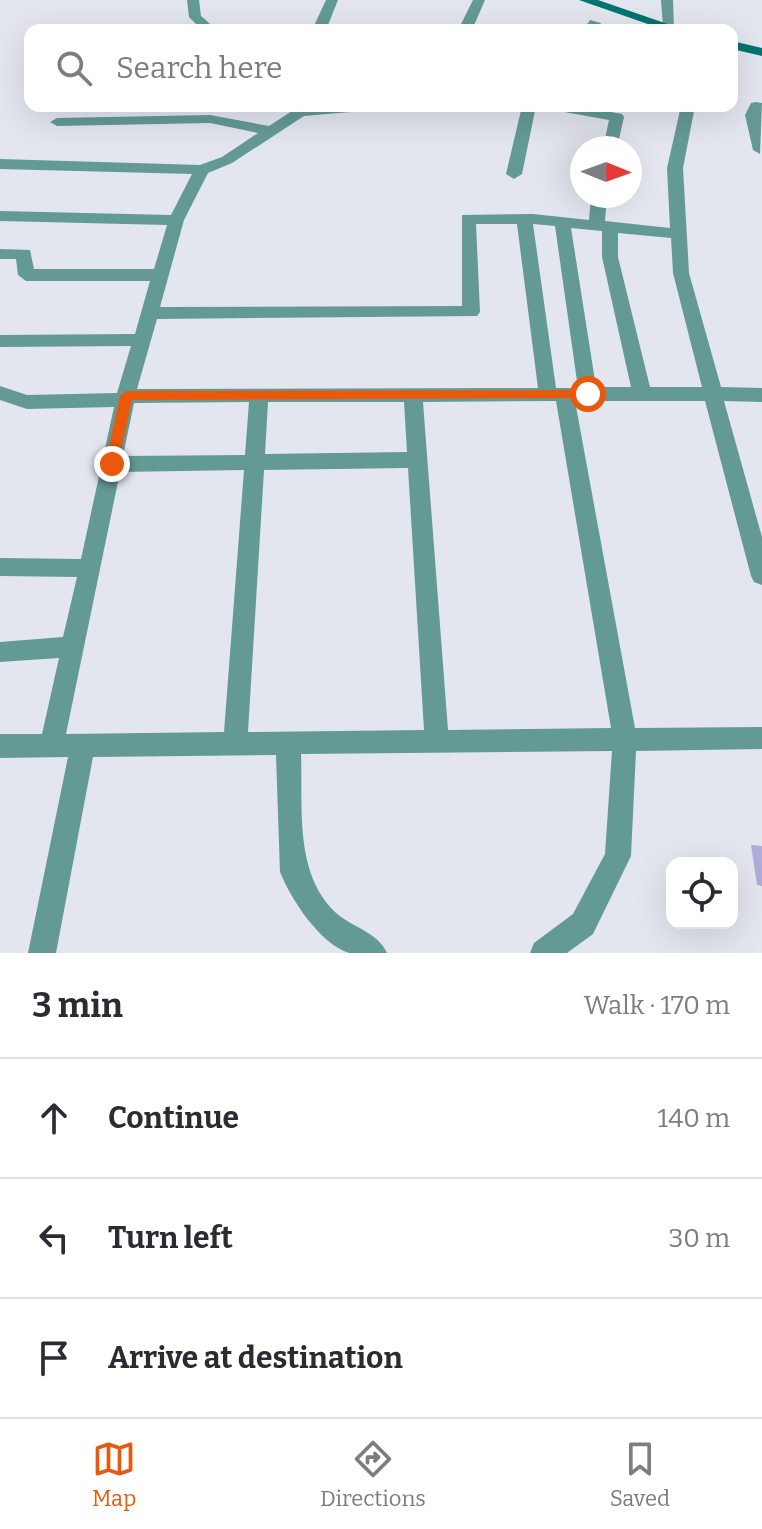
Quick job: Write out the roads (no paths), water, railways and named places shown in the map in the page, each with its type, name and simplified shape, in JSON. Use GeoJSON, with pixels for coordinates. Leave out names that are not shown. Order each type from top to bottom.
{"type":"FeatureCollection","features":[{"type":"Feature","properties":{"kind":"main road"},"geometry":{"type":"LineString","coordinates":[[585,0],[659,24]]}},
{"type":"Feature","properties":{"kind":"main road"},"geometry":{"type":"LineString","coordinates":[[738,46],[762,52]]}},
{"type":"Feature","properties":{"kind":"street"},"geometry":{"type":"LineString","coordinates":[[193,0],[195,17],[203,24]]}},
{"type":"Feature","properties":{"kind":"street"},"geometry":{"type":"LineString","coordinates":[[322,24],[332,0]]}},
{"type":"Feature","properties":{"kind":"street"},"geometry":{"type":"LineString","coordinates":[[468,24],[479,0]]}},
{"type":"Feature","properties":{"kind":"street"},"geometry":{"type":"LineString","coordinates":[[667,0],[673,24]]}},
{"type":"Feature","properties":{"kind":"street"},"geometry":{"type":"LineString","coordinates":[[760,150],[752,115],[756,106],[762,107]]}},
{"type":"Feature","properties":{"kind":"street"},"geometry":{"type":"LineString","coordinates":[[0,164],[202,170],[227,160],[294,112]]}},
{"type":"Feature","properties":{"kind":"street"},"geometry":{"type":"LineString","coordinates":[[514,174],[528,112]]}},
{"type":"Feature","properties":{"kind":"street"},"geometry":{"type":"LineString","coordinates":[[595,112],[617,117],[613,136]]}},
{"type":"Feature","properties":{"kind":"street"},"geometry":{"type":"LineString","coordinates":[[687,112],[675,168],[681,273],[762,576]]}},
{"type":"Feature","properties":{"kind":"street"},"geometry":{"type":"LineString","coordinates":[[57,122],[210,119],[271,131]]}},
{"type":"Feature","properties":{"kind":"street"},"geometry":{"type":"LineString","coordinates":[[52,744],[126,398],[176,220],[202,170]]}},
{"type":"Feature","properties":{"kind":"street"},"geometry":{"type":"LineString","coordinates":[[601,208],[642,394]]}},
{"type":"Feature","properties":{"kind":"street"},"geometry":{"type":"LineString","coordinates":[[0,216],[176,220]]}},
{"type":"Feature","properties":{"kind":"street"},"geometry":{"type":"LineString","coordinates":[[150,313],[471,312],[468,219],[562,221],[679,234]]}},
{"type":"Feature","properties":{"kind":"street"},"geometry":{"type":"LineString","coordinates":[[524,219],[625,739],[618,856],[583,924],[544,953]]}},
{"type":"Feature","properties":{"kind":"street"},"geometry":{"type":"LineString","coordinates":[[562,221],[588,394]]}},
{"type":"Feature","properties":{"kind":"street"},"geometry":{"type":"LineString","coordinates":[[0,254],[24,254],[26,275],[159,275]]}},
{"type":"Feature","properties":{"kind":"street"},"geometry":{"type":"LineString","coordinates":[[0,341],[142,340]]}},
{"type":"Feature","properties":{"kind":"street"},"geometry":{"type":"LineString","coordinates":[[0,393],[27,402],[259,395],[762,395]]}},
{"type":"Feature","properties":{"kind":"street"},"geometry":{"type":"LineString","coordinates":[[235,743],[259,395]]}},
{"type":"Feature","properties":{"kind":"street"},"geometry":{"type":"LineString","coordinates":[[413,395],[437,741]]}},
{"type":"Feature","properties":{"kind":"street"},"geometry":{"type":"LineString","coordinates":[[112,464],[417,460]]}},
{"type":"Feature","properties":{"kind":"street"},"geometry":{"type":"LineString","coordinates":[[0,567],[89,568]]}},
{"type":"Feature","properties":{"kind":"street"},"geometry":{"type":"LineString","coordinates":[[0,652],[72,647]]}},
{"type":"Feature","properties":{"kind":"street"},"geometry":{"type":"LineString","coordinates":[[0,746],[762,738]]}},
{"type":"Feature","properties":{"kind":"street"},"geometry":{"type":"LineString","coordinates":[[288,742],[293,872],[325,921],[373,953]]}},
{"type":"Feature","properties":{"kind":"street"},"geometry":{"type":"LineString","coordinates":[[42,953],[83,744]]}}]}
